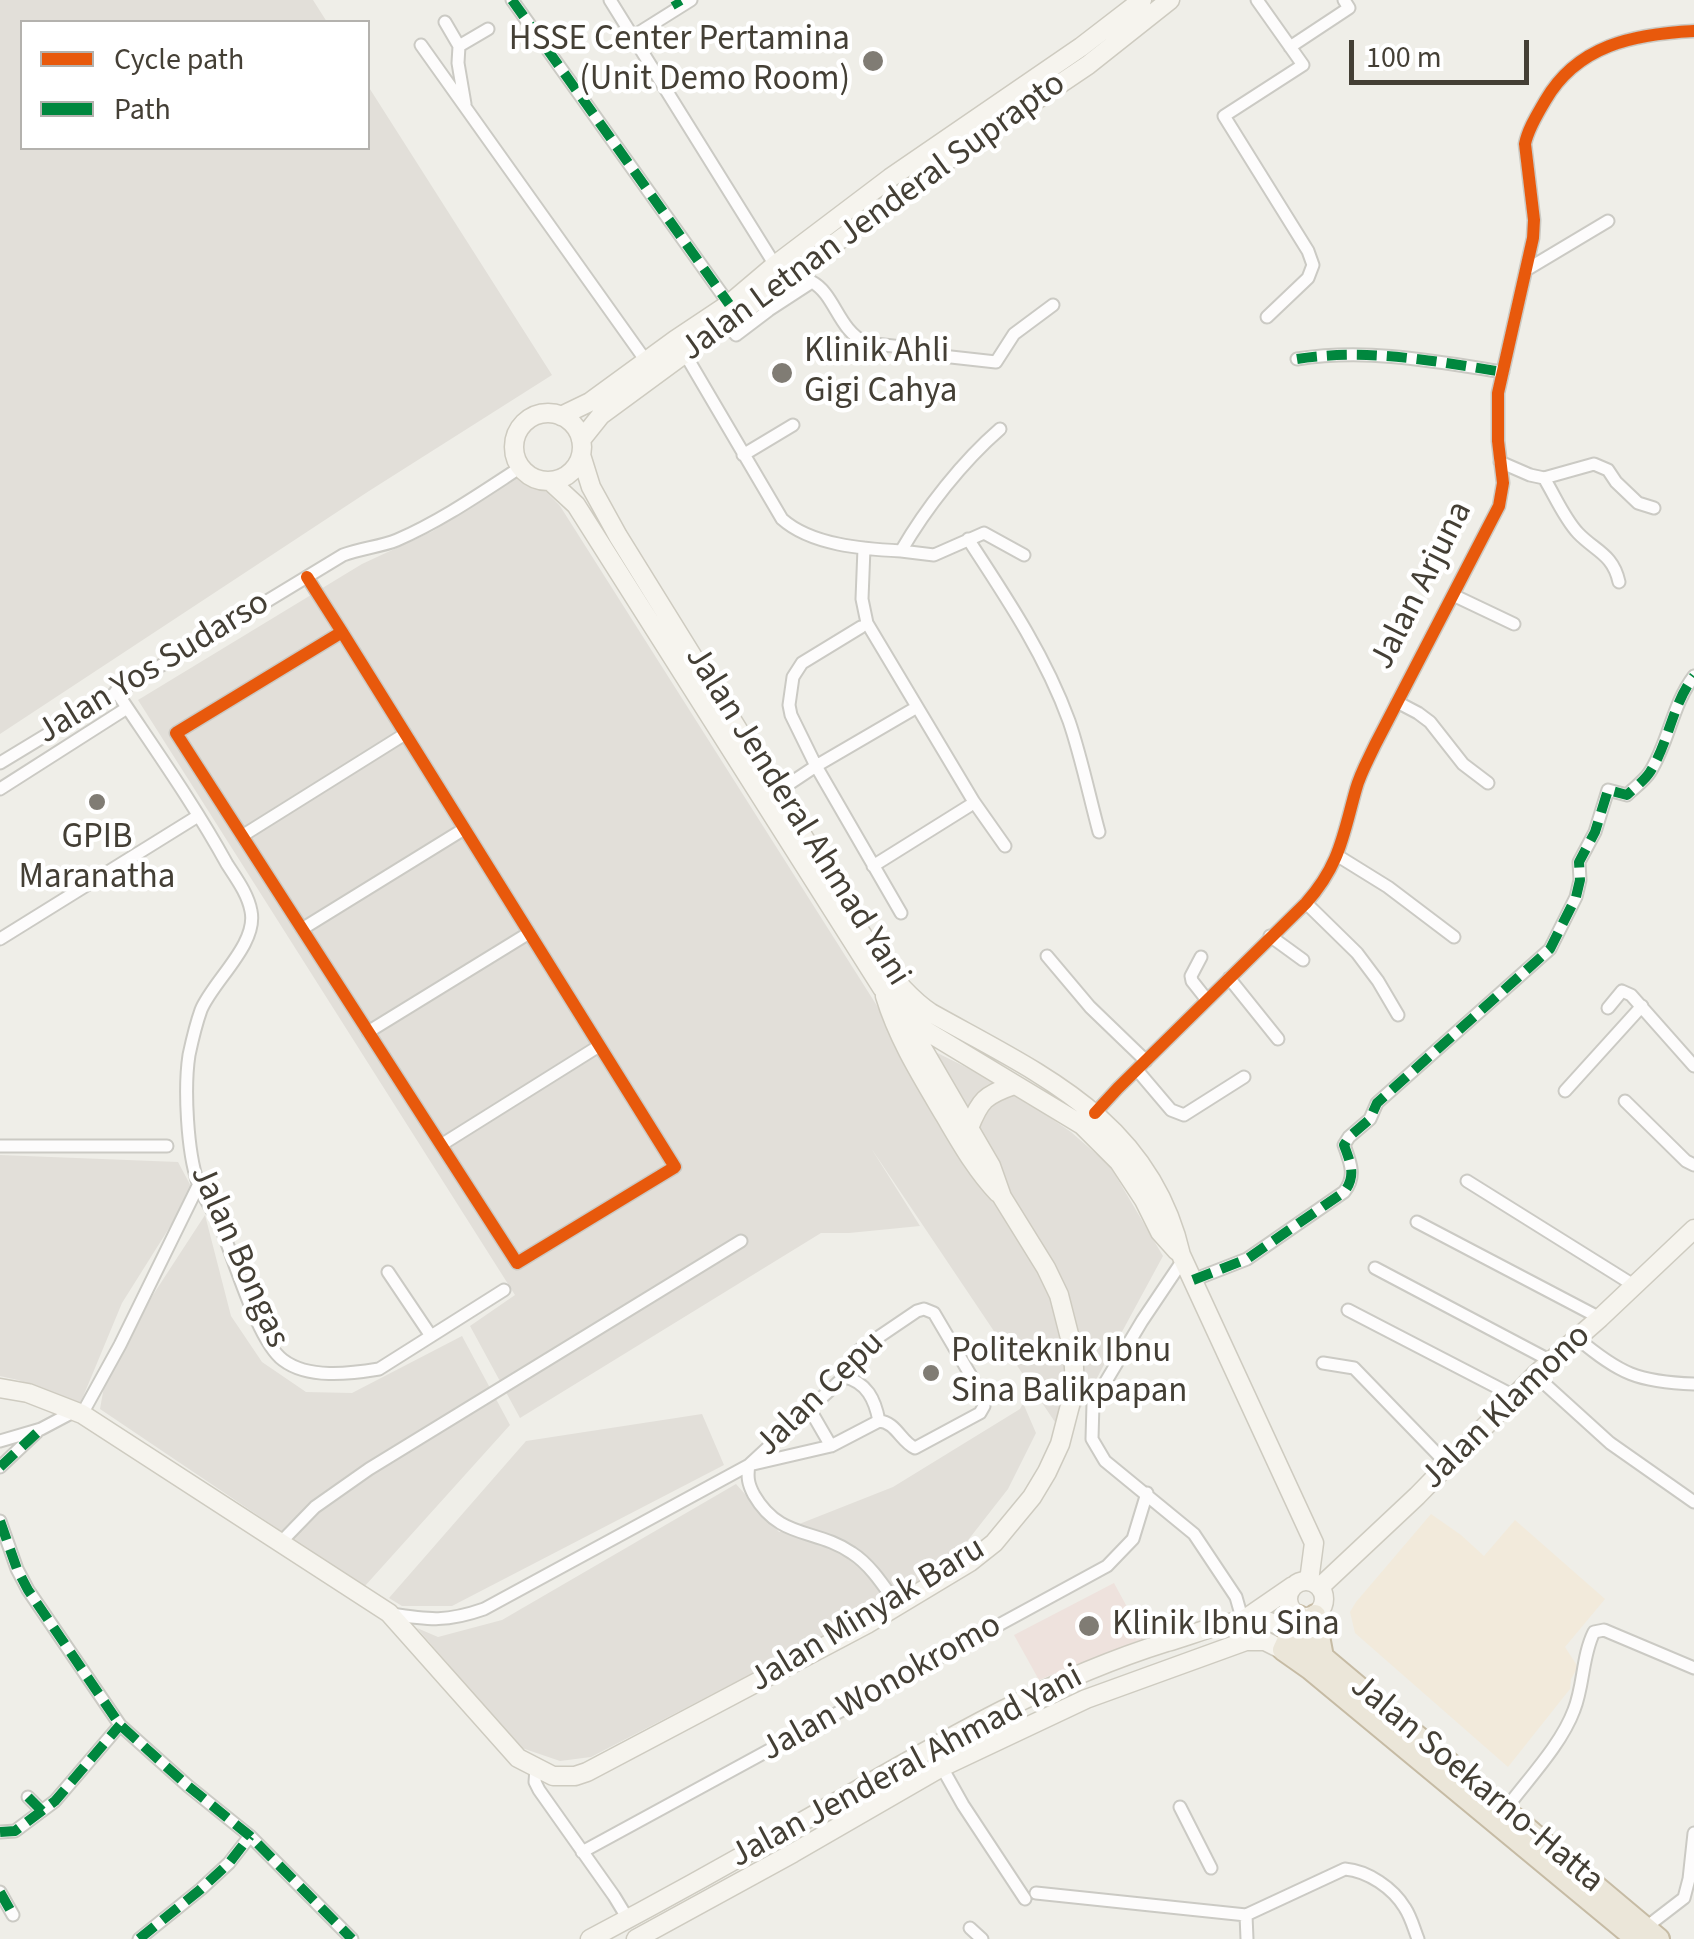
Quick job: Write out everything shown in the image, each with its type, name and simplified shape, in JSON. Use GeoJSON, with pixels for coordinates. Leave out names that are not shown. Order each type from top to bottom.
{"type":"FeatureCollection","features":[{"type":"Feature","properties":{"kind":"highway","name":"Jalan Soekarno-Hatta"},"geometry":{"type":"LineString","coordinates":[[1297,1628],[1323,1656],[1647,1935]]}},
{"type":"Feature","properties":{"kind":"highway","name":"Jalan Soekarno-Hatta"},"geometry":{"type":"LineString","coordinates":[[1297,1628],[1310,1669],[1647,1935]]}},
{"type":"Feature","properties":{"kind":"main road","name":"Jalan Letnan Jenderal Suprapto"},"geometry":{"type":"LineString","coordinates":[[561,416],[590,402],[646,361],[728,314],[959,152],[1084,56],[1142,0]]}},
{"type":"Feature","properties":{"kind":"main road","name":"Jalan Letnan Jenderal Suprapto"},"geometry":{"type":"LineString","coordinates":[[581,448],[601,415],[685,354],[775,266],[890,178],[1170,0]]}},
{"type":"Feature","properties":{"kind":"main road"},"geometry":{"type":"LineString","coordinates":[[542,414],[561,416],[574,426],[581,448],[573,470],[550,481],[533,477],[515,455],[517,433],[523,424],[542,414]]}},
{"type":"Feature","properties":{"kind":"main road","name":"Jalan Jenderal Ahmad Yani"},"geometry":{"type":"LineString","coordinates":[[581,448],[592,487],[618,536],[794,835],[873,948],[891,987],[1096,1113],[1144,1169],[1174,1226],[1182,1258],[1314,1542],[1309,1583]]}},
{"type":"Feature","properties":{"kind":"main road","name":"Jalan Jenderal Ahmad Yani"},"geometry":{"type":"LineString","coordinates":[[550,481],[576,504],[770,796]]}},
{"type":"Feature","properties":{"kind":"main road"},"geometry":{"type":"LineString","coordinates":[[891,987],[890,1014],[917,1068],[980,1174],[1002,1197]]}},
{"type":"Feature","properties":{"kind":"main road","name":"Jalan Minyak Baru"},"geometry":{"type":"LineString","coordinates":[[561,1777],[598,1767],[898,1606],[970,1562],[1012,1524],[1047,1472],[1060,1444],[1075,1386],[1074,1350],[1067,1320],[1046,1268],[1002,1197],[991,1166],[891,987]]}},
{"type":"Feature","properties":{"kind":"main road","name":"Jalan Jenderal Ahmad Yani"},"geometry":{"type":"LineString","coordinates":[[903,1011],[923,1029],[1082,1125],[1119,1162],[1160,1232],[1182,1258]]}},
{"type":"Feature","properties":{"kind":"main road"},"geometry":{"type":"LineString","coordinates":[[969,1128],[978,1105],[988,1095],[1014,1085]]}},
{"type":"Feature","properties":{"kind":"main road","name":"Jalan Klamono"},"geometry":{"type":"LineString","coordinates":[[1243,1620],[1309,1583],[1448,1465],[1535,1375],[1694,1229]]}},
{"type":"Feature","properties":{"kind":"main road"},"geometry":{"type":"LineString","coordinates":[[0,1388],[28,1393],[78,1412],[389,1613],[518,1758],[561,1777]]}},
{"type":"Feature","properties":{"kind":"main road"},"geometry":{"type":"LineString","coordinates":[[1246,1641],[1265,1641],[1297,1628],[1319,1612],[1324,1602],[1309,1583],[1293,1586],[1288,1596],[1297,1628]]}},
{"type":"Feature","properties":{"kind":"main road"},"geometry":{"type":"LineString","coordinates":[[1243,1620],[1297,1628]]}},
{"type":"Feature","properties":{"kind":"main road","name":"Jalan Jenderal Ahmad Yani"},"geometry":{"type":"LineString","coordinates":[[590,1939],[1042,1690],[1141,1650],[1243,1620]]}},
{"type":"Feature","properties":{"kind":"main road","name":"Jalan Jenderal Ahmad Yani"},"geometry":{"type":"LineString","coordinates":[[636,1939],[942,1767],[1086,1699],[1246,1641]]}},
{"type":"Feature","properties":{"kind":"main road"},"geometry":{"type":"LineString","coordinates":[[514,1752],[561,1777]]}},
{"type":"Feature","properties":{"kind":"street"},"geometry":{"type":"LineString","coordinates":[[512,0],[728,314],[736,335],[812,282],[820,286],[851,334],[860,340],[994,362],[1014,334],[1054,305]]}},
{"type":"Feature","properties":{"kind":"street"},"geometry":{"type":"LineString","coordinates":[[610,0],[775,266]]}},
{"type":"Feature","properties":{"kind":"street"},"geometry":{"type":"LineString","coordinates":[[1258,0],[1303,65],[1224,116],[1314,265],[1308,278],[1267,317]]}},
{"type":"Feature","properties":{"kind":"street"},"geometry":{"type":"LineString","coordinates":[[1290,47],[1349,8],[1344,0]]}},
{"type":"Feature","properties":{"kind":"street"},"geometry":{"type":"LineString","coordinates":[[632,37],[682,2]]}},
{"type":"Feature","properties":{"kind":"street"},"geometry":{"type":"LineString","coordinates":[[445,22],[459,46],[466,108]]}},
{"type":"Feature","properties":{"kind":"street"},"geometry":{"type":"LineString","coordinates":[[459,46],[488,29]]}},
{"type":"Feature","properties":{"kind":"street","name":"Jalan Arjuna"},"geometry":{"type":"LineString","coordinates":[[1096,1113],[1322,884],[1338,856],[1357,786],[1502,499],[1498,402],[1533,238],[1526,144],[1531,127],[1554,86],[1573,65],[1607,47],[1642,37],[1694,31]]}},
{"type":"Feature","properties":{"kind":"street"},"geometry":{"type":"LineString","coordinates":[[421,46],[646,361]]}},
{"type":"Feature","properties":{"kind":"street"},"geometry":{"type":"LineString","coordinates":[[1526,270],[1608,222]]}},
{"type":"Feature","properties":{"kind":"street"},"geometry":{"type":"LineString","coordinates":[[685,354],[776,510],[791,527],[810,536],[866,548],[934,555],[986,533],[1024,554]]}},
{"type":"Feature","properties":{"kind":"street"},"geometry":{"type":"LineString","coordinates":[[1297,359],[1386,355],[1503,372]]}},
{"type":"Feature","properties":{"kind":"street"},"geometry":{"type":"LineString","coordinates":[[743,455],[793,425]]}},
{"type":"Feature","properties":{"kind":"street"},"geometry":{"type":"LineString","coordinates":[[901,551],[966,462],[1000,429]]}},
{"type":"Feature","properties":{"kind":"street"},"geometry":{"type":"LineString","coordinates":[[1500,462],[1544,478],[1594,464],[1608,470],[1638,503],[1654,508]]}},
{"type":"Feature","properties":{"kind":"street","name":"Jalan Yos Sudarso"},"geometry":{"type":"LineString","coordinates":[[0,763],[343,555],[392,542],[423,528],[521,467]]}},
{"type":"Feature","properties":{"kind":"street"},"geometry":{"type":"LineString","coordinates":[[1544,478],[1573,526],[1604,554],[1620,582]]}},
{"type":"Feature","properties":{"kind":"street"},"geometry":{"type":"LineString","coordinates":[[968,539],[1050,675],[1069,721],[1099,832]]}},
{"type":"Feature","properties":{"kind":"street"},"geometry":{"type":"LineString","coordinates":[[866,548],[862,599],[867,623],[974,802],[1005,846]]}},
{"type":"Feature","properties":{"kind":"street"},"geometry":{"type":"LineString","coordinates":[[307,577],[342,632],[674,1167],[517,1263],[176,733],[342,632]]}},
{"type":"Feature","properties":{"kind":"street"},"geometry":{"type":"LineString","coordinates":[[1453,596],[1514,624]]}},
{"type":"Feature","properties":{"kind":"street"},"geometry":{"type":"LineString","coordinates":[[861,627],[802,663],[790,689],[791,714],[812,768],[901,913]]}},
{"type":"Feature","properties":{"kind":"street"},"geometry":{"type":"LineString","coordinates":[[1193,1280],[1246,1259],[1344,1192],[1352,1182],[1351,1163],[1344,1145],[1370,1119],[1385,1094],[1550,949],[1576,897],[1579,862],[1595,832],[1608,790],[1626,795],[1649,774],[1668,734],[1675,708],[1694,676]]}},
{"type":"Feature","properties":{"kind":"street"},"geometry":{"type":"LineString","coordinates":[[0,939],[198,816],[116,691]]}},
{"type":"Feature","properties":{"kind":"street"},"geometry":{"type":"LineString","coordinates":[[1397,702],[1430,722],[1463,764],[1488,783]]}},
{"type":"Feature","properties":{"kind":"street"},"geometry":{"type":"LineString","coordinates":[[0,789],[128,708]]}},
{"type":"Feature","properties":{"kind":"street"},"geometry":{"type":"LineString","coordinates":[[770,796],[912,710]]}},
{"type":"Feature","properties":{"kind":"street"},"geometry":{"type":"LineString","coordinates":[[242,836],[405,734]]}},
{"type":"Feature","properties":{"kind":"street"},"geometry":{"type":"LineString","coordinates":[[873,866],[968,806]]}},
{"type":"Feature","properties":{"kind":"street","name":"Jalan Bongas"},"geometry":{"type":"LineString","coordinates":[[198,816],[248,900],[252,914],[251,927],[238,955],[201,1010],[189,1056],[190,1148],[198,1186],[218,1221],[267,1340],[281,1360],[317,1372],[379,1369],[504,1290]]}},
{"type":"Feature","properties":{"kind":"street"},"geometry":{"type":"LineString","coordinates":[[302,928],[464,830]]}},
{"type":"Feature","properties":{"kind":"street"},"geometry":{"type":"LineString","coordinates":[[1338,856],[1388,886],[1454,937]]}},
{"type":"Feature","properties":{"kind":"street"},"geometry":{"type":"LineString","coordinates":[[1306,903],[1358,953],[1398,1016]]}},
{"type":"Feature","properties":{"kind":"street"},"geometry":{"type":"LineString","coordinates":[[368,1032],[529,933]]}},
{"type":"Feature","properties":{"kind":"street"},"geometry":{"type":"LineString","coordinates":[[1270,936],[1303,960]]}},
{"type":"Feature","properties":{"kind":"street"},"geometry":{"type":"LineString","coordinates":[[1046,956],[1171,1110],[1184,1115],[1244,1078]]}},
{"type":"Feature","properties":{"kind":"street"},"geometry":{"type":"LineString","coordinates":[[1201,957],[1191,976],[1208,1000]]}},
{"type":"Feature","properties":{"kind":"street"},"geometry":{"type":"LineString","coordinates":[[1229,978],[1278,1039]]}},
{"type":"Feature","properties":{"kind":"street"},"geometry":{"type":"LineString","coordinates":[[1608,1008],[1622,991],[1631,994],[1694,1066]]}},
{"type":"Feature","properties":{"kind":"street"},"geometry":{"type":"LineString","coordinates":[[1565,1091],[1642,1006]]}},
{"type":"Feature","properties":{"kind":"street"},"geometry":{"type":"LineString","coordinates":[[440,1145],[599,1046]]}},
{"type":"Feature","properties":{"kind":"street"},"geometry":{"type":"LineString","coordinates":[[1625,1101],[1694,1166]]}},
{"type":"Feature","properties":{"kind":"street","name":"Jalan Bongas"},"geometry":{"type":"LineString","coordinates":[[0,1146],[166,1146]]}},
{"type":"Feature","properties":{"kind":"street"},"geometry":{"type":"LineString","coordinates":[[1467,1181],[1635,1286]]}},
{"type":"Feature","properties":{"kind":"street"},"geometry":{"type":"LineString","coordinates":[[0,1441],[41,1429],[78,1412],[120,1345],[198,1186]]}},
{"type":"Feature","properties":{"kind":"street"},"geometry":{"type":"LineString","coordinates":[[1417,1222],[1600,1318]]}},
{"type":"Feature","properties":{"kind":"street"},"geometry":{"type":"LineString","coordinates":[[281,1542],[315,1508],[369,1469],[741,1241]]}},
{"type":"Feature","properties":{"kind":"street"},"geometry":{"type":"LineString","coordinates":[[1182,1258],[1093,1403],[1092,1439],[1105,1461],[1194,1534],[1206,1549],[1236,1597],[1246,1641]]}},
{"type":"Feature","properties":{"kind":"street"},"geometry":{"type":"LineString","coordinates":[[1374,1268],[1551,1361]]}},
{"type":"Feature","properties":{"kind":"street"},"geometry":{"type":"LineString","coordinates":[[388,1272],[431,1336]]}},
{"type":"Feature","properties":{"kind":"street"},"geometry":{"type":"LineString","coordinates":[[1348,1310],[1514,1396]]}},
{"type":"Feature","properties":{"kind":"street","name":"Jalan Cepu"},"geometry":{"type":"LineString","coordinates":[[389,1613],[431,1620],[457,1618],[484,1609],[749,1465],[844,1377],[851,1358],[861,1347],[917,1311],[934,1312],[984,1398],[983,1410],[915,1448],[890,1424],[879,1421],[830,1446],[749,1465]]}},
{"type":"Feature","properties":{"kind":"street"},"geometry":{"type":"LineString","coordinates":[[1577,1338],[1638,1378],[1694,1384]]}},
{"type":"Feature","properties":{"kind":"street"},"geometry":{"type":"LineString","coordinates":[[1323,1363],[1354,1368],[1448,1465]]}},
{"type":"Feature","properties":{"kind":"street"},"geometry":{"type":"LineString","coordinates":[[1535,1375],[1610,1443],[1694,1502]]}},
{"type":"Feature","properties":{"kind":"street"},"geometry":{"type":"LineString","coordinates":[[844,1377],[856,1380],[868,1391],[876,1402],[879,1421]]}},
{"type":"Feature","properties":{"kind":"street"},"geometry":{"type":"LineString","coordinates":[[810,1408],[830,1446]]}},
{"type":"Feature","properties":{"kind":"street"},"geometry":{"type":"LineString","coordinates":[[0,1467],[41,1429]]}},
{"type":"Feature","properties":{"kind":"street"},"geometry":{"type":"LineString","coordinates":[[749,1465],[748,1482],[770,1516],[781,1525],[851,1552],[862,1560],[898,1606]]}},
{"type":"Feature","properties":{"kind":"street","name":"Jalan Wonokromo"},"geometry":{"type":"LineString","coordinates":[[582,1852],[1107,1566],[1133,1538],[1146,1493]]}},
{"type":"Feature","properties":{"kind":"street"},"geometry":{"type":"LineString","coordinates":[[0,1521],[28,1590],[120,1725],[250,1836],[352,1939]]}},
{"type":"Feature","properties":{"kind":"street"},"geometry":{"type":"LineString","coordinates":[[1505,1810],[1568,1725],[1594,1632],[1604,1630],[1694,1668]]}},
{"type":"Feature","properties":{"kind":"street"},"geometry":{"type":"LineString","coordinates":[[0,1832],[16,1831],[42,1811],[120,1725]]}},
{"type":"Feature","properties":{"kind":"street"},"geometry":{"type":"LineString","coordinates":[[931,1748],[962,1805],[1031,1896],[1246,1915],[1345,1869],[1356,1870],[1398,1898],[1418,1939]]}},
{"type":"Feature","properties":{"kind":"street"},"geometry":{"type":"LineString","coordinates":[[536,1768],[538,1790],[628,1919]]}},
{"type":"Feature","properties":{"kind":"street"},"geometry":{"type":"LineString","coordinates":[[28,1796],[42,1811]]}},
{"type":"Feature","properties":{"kind":"street"},"geometry":{"type":"LineString","coordinates":[[1180,1808],[1211,1868]]}},
{"type":"Feature","properties":{"kind":"street"},"geometry":{"type":"LineString","coordinates":[[1647,1935],[1689,1898],[1694,1833]]}},
{"type":"Feature","properties":{"kind":"street"},"geometry":{"type":"LineString","coordinates":[[140,1939],[201,1889],[250,1836]]}},
{"type":"Feature","properties":{"kind":"street"},"geometry":{"type":"LineString","coordinates":[[0,1892],[13,1914]]}},
{"type":"Feature","properties":{"kind":"street"},"geometry":{"type":"LineString","coordinates":[[1246,1915],[1247,1939]]}},
{"type":"Feature","properties":{"kind":"street"},"geometry":{"type":"LineString","coordinates":[[970,1928],[982,1939]]}},
{"type":"Feature","properties":{"kind":"shaded area"},"geometry":{"type":"Polygon","coordinates":[[[0,0],[313,0],[326,20],[20,20],[20,150],[370,150],[370,89],[552,375],[0,734],[0,0]]]}},
{"type":"Feature","properties":{"kind":"shaded area"},"geometry":{"type":"Polygon","coordinates":[[[513,477],[538,483],[560,506],[893,1031],[1004,1086],[1071,1132],[1110,1166],[1163,1256],[1065,1437],[871,1148],[920,1226],[821,1233],[520,1418],[470,1326],[515,1295],[138,700],[362,564],[433,531],[513,477]]]}},
{"type":"Feature","properties":{"kind":"shaded area"},"geometry":{"type":"Polygon","coordinates":[[[0,1155],[178,1162],[193,1190],[122,1303],[80,1404],[0,1376],[0,1155]]]}},
{"type":"Feature","properties":{"kind":"shaded area"},"geometry":{"type":"Polygon","coordinates":[[[205,1215],[231,1316],[262,1362],[306,1392],[352,1393],[462,1336],[510,1425],[364,1587],[100,1409],[108,1364],[205,1215]]]}},
{"type":"Feature","properties":{"kind":"shaded area"},"geometry":{"type":"Polygon","coordinates":[[[1023,1403],[1036,1433],[1008,1489],[940,1576],[591,1757],[560,1761],[519,1747],[417,1628],[438,1637],[502,1620],[736,1484],[779,1532],[893,1487],[1020,1409],[1023,1403]]]}},
{"type":"Feature","properties":{"kind":"shaded area"},"geometry":{"type":"Polygon","coordinates":[[[702,1414],[724,1465],[452,1606],[402,1606],[389,1598],[526,1441],[702,1414]]]}},
{"type":"Feature","properties":{"kind":"shaded area"},"geometry":{"type":"Polygon","coordinates":[[[1431,1514],[1484,1556],[1515,1520],[1605,1599],[1565,1647],[1578,1667],[1570,1689],[1508,1767],[1355,1633],[1350,1612],[1356,1602],[1431,1514]]]}},
{"type":"Feature","properties":{"kind":"shaded area","name":"Klinik Ibnu Sina"},"geometry":{"type":"Polygon","coordinates":[[[1114,1583],[1133,1618],[1143,1615],[1152,1635],[1039,1680],[1014,1635],[1114,1583]]]}},
{"type":"Feature","properties":{"kind":"marked path"},"geometry":{"type":"LineString","coordinates":[[512,0],[729,304]]}},
{"type":"Feature","properties":{"kind":"marked path"},"geometry":{"type":"LineString","coordinates":[[675,0],[679,7]]}},
{"type":"Feature","properties":{"kind":"marked path"},"geometry":{"type":"LineString","coordinates":[[1297,359],[1375,355],[1503,372]]}},
{"type":"Feature","properties":{"kind":"marked path"},"geometry":{"type":"LineString","coordinates":[[1193,1280],[1247,1259],[1344,1192],[1351,1175],[1344,1145],[1370,1119],[1377,1103],[1550,949],[1576,897],[1579,862],[1595,832],[1608,790],[1627,795],[1648,775],[1694,676]]}},
{"type":"Feature","properties":{"kind":"marked path"},"geometry":{"type":"LineString","coordinates":[[0,1467],[41,1429]]}},
{"type":"Feature","properties":{"kind":"marked path"},"geometry":{"type":"LineString","coordinates":[[0,1521],[28,1590],[120,1725],[250,1836],[352,1939]]}},
{"type":"Feature","properties":{"kind":"marked path"},"geometry":{"type":"LineString","coordinates":[[0,1832],[15,1831],[55,1801],[120,1725]]}},
{"type":"Feature","properties":{"kind":"marked path"},"geometry":{"type":"LineString","coordinates":[[28,1797],[42,1811]]}},
{"type":"Feature","properties":{"kind":"marked path"},"geometry":{"type":"LineString","coordinates":[[139,1939],[201,1889],[250,1836]]}},
{"type":"Feature","properties":{"kind":"marked path"},"geometry":{"type":"LineString","coordinates":[[0,1892],[13,1915]]}},
{"type":"Feature","properties":{"kind":"cycle path"},"geometry":{"type":"LineString","coordinates":[[1095,1113],[1306,903],[1326,876],[1339,849],[1364,767],[1499,506],[1503,483],[1498,393],[1533,238],[1525,144],[1536,117],[1558,82],[1590,55],[1650,35],[1694,31]]}},
{"type":"Feature","properties":{"kind":"cycle path"},"geometry":{"type":"LineString","coordinates":[[307,577],[342,632],[675,1167],[517,1263],[176,733],[342,632]]}},
{"type":"Feature","properties":{"kind":"place","name":"HSSE Center Pertamina (Unit Demo Room)"},"geometry":{"type":"Point","coordinates":[873,61]}},
{"type":"Feature","properties":{"kind":"place","name":"Klinik Ahli Gigi Cahya"},"geometry":{"type":"Point","coordinates":[782,373]}},
{"type":"Feature","properties":{"kind":"place","name":"GPIB Maranatha"},"geometry":{"type":"Point","coordinates":[97,802]}},
{"type":"Feature","properties":{"kind":"place","name":"Politeknik Ibnu Sina Balikpapan"},"geometry":{"type":"Point","coordinates":[931,1373]}},
{"type":"Feature","properties":{"kind":"place","name":"Klinik Ibnu Sina"},"geometry":{"type":"Point","coordinates":[1089,1626]}}]}
